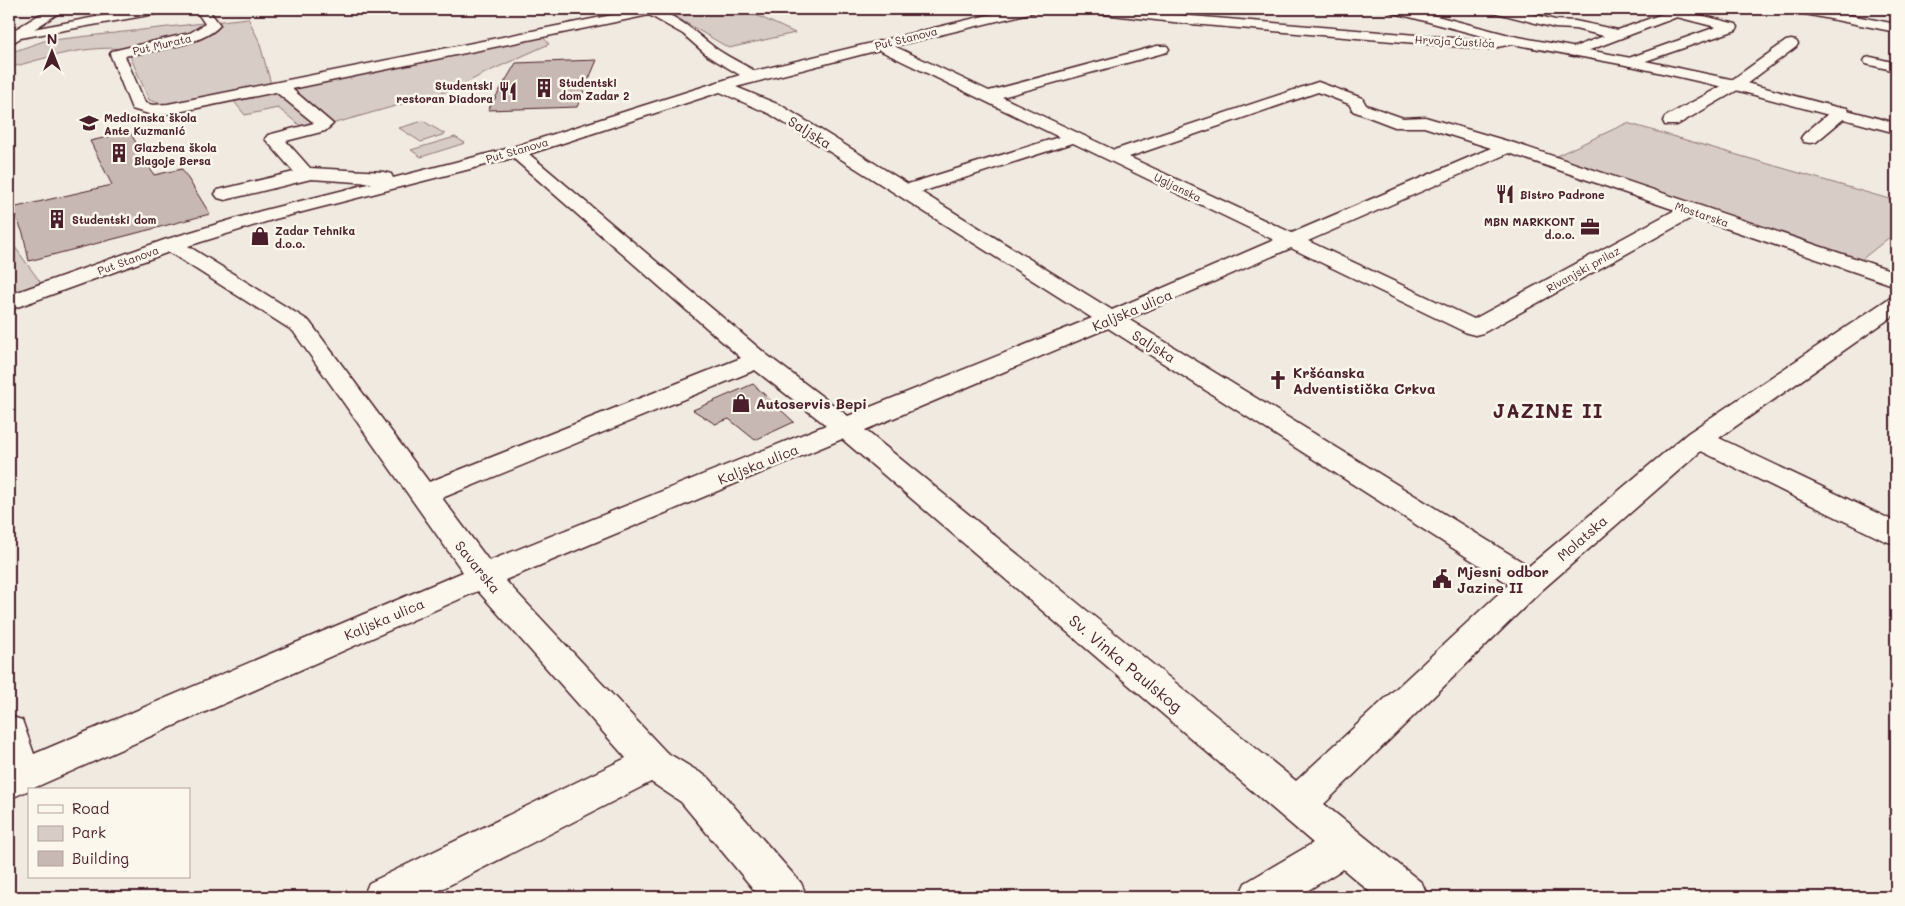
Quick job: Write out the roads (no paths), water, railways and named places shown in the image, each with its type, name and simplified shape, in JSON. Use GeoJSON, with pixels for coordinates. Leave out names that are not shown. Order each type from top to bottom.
{"type":"FeatureCollection","features":[{"type":"Feature","properties":{"kind":"street"},"geometry":{"type":"LineString","coordinates":[[10,38],[58,9]]}},
{"type":"Feature","properties":{"kind":"street"},"geometry":{"type":"LineString","coordinates":[[10,38],[104,18],[160,9]]}},
{"type":"Feature","properties":{"kind":"street","name":"Put Murata"},"geometry":{"type":"LineString","coordinates":[[201,9],[213,25],[206,31],[195,36],[117,54],[138,106],[152,110],[168,109],[278,86]]}},
{"type":"Feature","properties":{"kind":"street","name":"Put Stanova"},"geometry":{"type":"LineString","coordinates":[[9,303],[171,244],[268,215],[516,152],[753,76],[1029,9]]}},
{"type":"Feature","properties":{"kind":"street","name":"Hrvoja Ćustića"},"geometry":{"type":"LineString","coordinates":[[1094,9],[1192,20],[1488,45],[1512,40],[1631,62],[1841,112],[1896,128]]}},
{"type":"Feature","properties":{"kind":"street"},"geometry":{"type":"LineString","coordinates":[[1396,9],[1512,40]]}},
{"type":"Feature","properties":{"kind":"street"},"geometry":{"type":"LineString","coordinates":[[1498,9],[1555,24],[1575,25],[1619,35]]}},
{"type":"Feature","properties":{"kind":"street"},"geometry":{"type":"LineString","coordinates":[[1631,62],[1731,27],[1659,9]]}},
{"type":"Feature","properties":{"kind":"street"},"geometry":{"type":"LineString","coordinates":[[1800,9],[1896,28]]}},
{"type":"Feature","properties":{"kind":"street"},"geometry":{"type":"LineString","coordinates":[[278,86],[651,11],[688,31],[713,53],[753,76]]}},
{"type":"Feature","properties":{"kind":"street"},"geometry":{"type":"LineString","coordinates":[[1574,52],[1676,13]]}},
{"type":"Feature","properties":{"kind":"street"},"geometry":{"type":"LineString","coordinates":[[1555,24],[1580,14]]}},
{"type":"Feature","properties":{"kind":"street"},"geometry":{"type":"LineString","coordinates":[[45,18],[64,20],[104,18]]}},
{"type":"Feature","properties":{"kind":"street"},"geometry":{"type":"LineString","coordinates":[[1671,121],[1735,86],[1791,44]]}},
{"type":"Feature","properties":{"kind":"street","name":"Ugljanska"},"geometry":{"type":"LineString","coordinates":[[880,45],[1475,328]]}},
{"type":"Feature","properties":{"kind":"street"},"geometry":{"type":"LineString","coordinates":[[988,96],[1162,49]]}},
{"type":"Feature","properties":{"kind":"street"},"geometry":{"type":"LineString","coordinates":[[1871,61],[1896,67]]}},
{"type":"Feature","properties":{"kind":"street"},"geometry":{"type":"LineString","coordinates":[[278,86],[325,124],[274,138],[306,174]]}},
{"type":"Feature","properties":{"kind":"street","name":"Saljska"},"geometry":{"type":"LineString","coordinates":[[721,86],[776,110],[1531,582]]}},
{"type":"Feature","properties":{"kind":"street","name":"Mostarska"},"geometry":{"type":"LineString","coordinates":[[1114,156],[1318,87],[1356,101],[1359,108],[1401,123],[1425,122],[1508,147],[1896,279]]}},
{"type":"Feature","properties":{"kind":"street"},"geometry":{"type":"LineString","coordinates":[[1810,138],[1841,112]]}},
{"type":"Feature","properties":{"kind":"street"},"geometry":{"type":"LineString","coordinates":[[906,191],[1075,137]]}},
{"type":"Feature","properties":{"kind":"street","name":"Kaljska ulica"},"geometry":{"type":"LineString","coordinates":[[16,779],[483,576],[1110,319],[1292,242],[1508,147]]}},
{"type":"Feature","properties":{"kind":"street","name":"Sv. Vinka Paulskog"},"geometry":{"type":"LineString","coordinates":[[516,152],[758,360],[846,428],[1406,897]]}},
{"type":"Feature","properties":{"kind":"street"},"geometry":{"type":"LineString","coordinates":[[225,194],[306,174],[393,178]]}},
{"type":"Feature","properties":{"kind":"street","name":"Rivanjski prilaz"},"geometry":{"type":"LineString","coordinates":[[1475,328],[1691,210]]}},
{"type":"Feature","properties":{"kind":"street","name":"Savarska"},"geometry":{"type":"LineString","coordinates":[[171,244],[301,326],[483,576],[653,763],[695,790],[786,897]]}},
{"type":"Feature","properties":{"kind":"street","name":"Molatska"},"geometry":{"type":"LineString","coordinates":[[1296,806],[1531,582],[1698,439],[1896,304]]}},
{"type":"Feature","properties":{"kind":"street"},"geometry":{"type":"LineString","coordinates":[[423,495],[758,360]]}},
{"type":"Feature","properties":{"kind":"street"},"geometry":{"type":"LineString","coordinates":[[1698,439],[1896,534]]}},
{"type":"Feature","properties":{"kind":"street"},"geometry":{"type":"LineString","coordinates":[[9,731],[16,779]]}},
{"type":"Feature","properties":{"kind":"street"},"geometry":{"type":"LineString","coordinates":[[384,897],[653,763]]}},
{"type":"Feature","properties":{"kind":"street"},"geometry":{"type":"LineString","coordinates":[[1260,897],[1344,846]]}},
{"type":"Feature","properties":{"kind":"place","name":"Studentski dom Zadar 2"},"geometry":{"type":"Point","coordinates":[544,88]}},
{"type":"Feature","properties":{"kind":"place","name":"Studentski restoran Diadora"},"geometry":{"type":"Point","coordinates":[508,91]}},
{"type":"Feature","properties":{"kind":"place","name":"Medicinska škola Ante Kuzmanić"},"geometry":{"type":"Point","coordinates":[89,123]}},
{"type":"Feature","properties":{"kind":"place","name":"Glazbena škola Blagoje Bersa"},"geometry":{"type":"Point","coordinates":[119,153]}},
{"type":"Feature","properties":{"kind":"place","name":"Bistro Padrone"},"geometry":{"type":"Point","coordinates":[1505,194]}},
{"type":"Feature","properties":{"kind":"place","name":"Studentski dom"},"geometry":{"type":"Point","coordinates":[57,219]}},
{"type":"Feature","properties":{"kind":"place","name":"MBN MARKKONT d.o.o."},"geometry":{"type":"Point","coordinates":[1590,227]}},
{"type":"Feature","properties":{"kind":"place","name":"Zadar Tehnika d.o.o."},"geometry":{"type":"Point","coordinates":[260,236]}},
{"type":"Feature","properties":{"kind":"place","name":"Kršćanska Adventistička Crkva"},"geometry":{"type":"Point","coordinates":[1278,380]}},
{"type":"Feature","properties":{"kind":"place","name":"Autoservis Bepi"},"geometry":{"type":"Point","coordinates":[741,403]}},
{"type":"Feature","properties":{"kind":"place","name":"Mjesni odbor Jazine II"},"geometry":{"type":"Point","coordinates":[1442,579]}},
{"type":"Feature","properties":{"kind":"district","name":"JAZINE II"},"geometry":{"type":"Point","coordinates":[1548,410]}}]}
